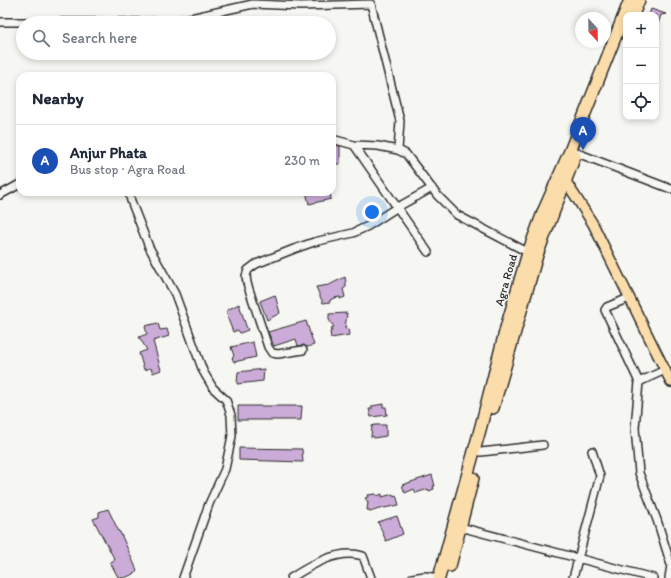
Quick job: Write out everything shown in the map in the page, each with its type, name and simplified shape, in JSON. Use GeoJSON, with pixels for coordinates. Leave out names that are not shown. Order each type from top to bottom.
{"type":"FeatureCollection","features":[{"type":"Feature","properties":{"kind":"highway"},"geometry":{"type":"LineString","coordinates":[[573,152],[630,0]]}},
{"type":"Feature","properties":{"kind":"highway"},"geometry":{"type":"LineString","coordinates":[[634,12],[639,0]]}},
{"type":"Feature","properties":{"kind":"highway"},"geometry":{"type":"LineString","coordinates":[[573,152],[623,39]]}},
{"type":"Feature","properties":{"kind":"highway","name":"Agra Road"},"geometry":{"type":"LineString","coordinates":[[439,578],[481,426],[506,328],[532,254],[573,152]]}},
{"type":"Feature","properties":{"kind":"highway","name":"Agra Road"},"geometry":{"type":"LineString","coordinates":[[446,578],[481,452],[532,254]]}},
{"type":"Feature","properties":{"kind":"main road"},"geometry":{"type":"LineString","coordinates":[[562,177],[593,224],[671,382]]}},
{"type":"Feature","properties":{"kind":"street"},"geometry":{"type":"LineString","coordinates":[[202,16],[253,4],[301,6],[371,4],[400,121],[398,150]]}},
{"type":"Feature","properties":{"kind":"street"},"geometry":{"type":"LineString","coordinates":[[0,22],[16,22]]}},
{"type":"Feature","properties":{"kind":"street"},"geometry":{"type":"LineString","coordinates":[[336,140],[354,145],[378,146],[398,150],[406,154],[432,188],[457,215],[532,254]]}},
{"type":"Feature","properties":{"kind":"street"},"geometry":{"type":"LineString","coordinates":[[354,145],[396,208],[428,252]]}},
{"type":"Feature","properties":{"kind":"street"},"geometry":{"type":"LineString","coordinates":[[573,152],[671,189]]}},
{"type":"Feature","properties":{"kind":"street"},"geometry":{"type":"LineString","coordinates":[[0,195],[16,186]]}},
{"type":"Feature","properties":{"kind":"street"},"geometry":{"type":"LineString","coordinates":[[303,350],[278,354],[272,353],[268,347],[247,283],[246,276],[248,270],[256,264],[294,249],[314,242],[353,233],[368,226],[432,188]]}},
{"type":"Feature","properties":{"kind":"street"},"geometry":{"type":"LineString","coordinates":[[130,196],[149,247],[175,294],[203,372],[213,388],[226,400],[232,415],[232,436],[225,469],[209,504],[183,578]]}},
{"type":"Feature","properties":{"kind":"street"},"geometry":{"type":"LineString","coordinates":[[629,298],[607,307],[605,310],[640,382],[635,428],[639,473],[658,520],[671,565],[669,578]]}},
{"type":"Feature","properties":{"kind":"street"},"geometry":{"type":"LineString","coordinates":[[640,382],[665,370]]}},
{"type":"Feature","properties":{"kind":"street"},"geometry":{"type":"LineString","coordinates":[[481,452],[543,445]]}},
{"type":"Feature","properties":{"kind":"street"},"geometry":{"type":"LineString","coordinates":[[573,578],[600,476],[592,451]]}},
{"type":"Feature","properties":{"kind":"street"},"geometry":{"type":"LineString","coordinates":[[460,528],[653,578]]}},
{"type":"Feature","properties":{"kind":"street"},"geometry":{"type":"LineString","coordinates":[[291,578],[316,563],[339,555],[348,554],[358,554],[363,556],[371,578]]}},
{"type":"Feature","properties":{"kind":"street"},"geometry":{"type":"LineString","coordinates":[[412,578],[425,576],[439,578]]}},
{"type":"Feature","properties":{"kind":"building"},"geometry":{"type":"Polygon","coordinates":[[[651,9],[666,14],[661,15],[659,21],[659,12],[650,12],[651,9]]]}},
{"type":"Feature","properties":{"kind":"building"},"geometry":{"type":"Polygon","coordinates":[[[336,145],[340,146],[340,164],[336,164],[336,145]]]}},
{"type":"Feature","properties":{"kind":"building"},"geometry":{"type":"Polygon","coordinates":[[[307,196],[331,196],[331,199],[309,204],[307,196]]]}},
{"type":"Feature","properties":{"kind":"building"},"geometry":{"type":"Polygon","coordinates":[[[345,277],[346,287],[343,289],[345,297],[340,299],[340,297],[334,298],[330,300],[330,302],[323,303],[316,287],[329,285],[345,277]]]}},
{"type":"Feature","properties":{"kind":"building"},"geometry":{"type":"Polygon","coordinates":[[[275,295],[280,313],[267,320],[260,301],[275,295]]]}},
{"type":"Feature","properties":{"kind":"building"},"geometry":{"type":"Polygon","coordinates":[[[239,304],[248,330],[240,333],[238,330],[233,332],[228,319],[227,310],[239,304]]]}},
{"type":"Feature","properties":{"kind":"building"},"geometry":{"type":"Polygon","coordinates":[[[347,313],[345,329],[348,328],[349,335],[331,338],[331,328],[334,327],[329,320],[329,314],[347,313]]]}},
{"type":"Feature","properties":{"kind":"building"},"geometry":{"type":"Polygon","coordinates":[[[306,321],[314,345],[307,347],[304,345],[298,346],[296,339],[274,346],[268,332],[306,321]]]}},
{"type":"Feature","properties":{"kind":"building"},"geometry":{"type":"Polygon","coordinates":[[[158,323],[160,330],[167,329],[169,336],[153,341],[161,370],[153,373],[151,368],[144,370],[139,353],[147,350],[139,337],[147,334],[145,326],[158,323]]]}},
{"type":"Feature","properties":{"kind":"building"},"geometry":{"type":"Polygon","coordinates":[[[253,342],[256,357],[234,362],[231,347],[253,342]]]}},
{"type":"Feature","properties":{"kind":"building"},"geometry":{"type":"Polygon","coordinates":[[[264,369],[263,381],[237,384],[238,372],[264,369]]]}},
{"type":"Feature","properties":{"kind":"building"},"geometry":{"type":"Polygon","coordinates":[[[383,404],[383,407],[386,407],[387,415],[371,417],[369,409],[372,409],[372,406],[383,404]]]}},
{"type":"Feature","properties":{"kind":"building"},"geometry":{"type":"Polygon","coordinates":[[[238,406],[302,406],[301,420],[238,420],[238,406]]]}},
{"type":"Feature","properties":{"kind":"building"},"geometry":{"type":"Polygon","coordinates":[[[386,425],[386,436],[371,437],[372,426],[386,425]]]}},
{"type":"Feature","properties":{"kind":"building"},"geometry":{"type":"Polygon","coordinates":[[[239,448],[302,449],[303,462],[239,460],[239,448]]]}},
{"type":"Feature","properties":{"kind":"building"},"geometry":{"type":"Polygon","coordinates":[[[432,475],[435,486],[433,486],[434,489],[429,491],[428,489],[416,493],[414,489],[405,493],[402,485],[432,475]]]}},
{"type":"Feature","properties":{"kind":"building"},"geometry":{"type":"Polygon","coordinates":[[[376,494],[377,496],[382,494],[382,497],[393,494],[393,496],[396,495],[399,505],[370,512],[370,510],[367,510],[368,502],[365,498],[368,497],[367,495],[376,494]]]}},
{"type":"Feature","properties":{"kind":"building"},"geometry":{"type":"Polygon","coordinates":[[[108,509],[137,570],[134,574],[124,578],[118,577],[110,562],[115,560],[93,519],[99,517],[99,512],[108,509]]]}},
{"type":"Feature","properties":{"kind":"building"},"geometry":{"type":"Polygon","coordinates":[[[397,516],[403,534],[386,541],[378,522],[397,516]]]}},
{"type":"Feature","properties":{"kind":"place","name":"Anjur Phata"},"geometry":{"type":"Point","coordinates":[583,150]}}]}
